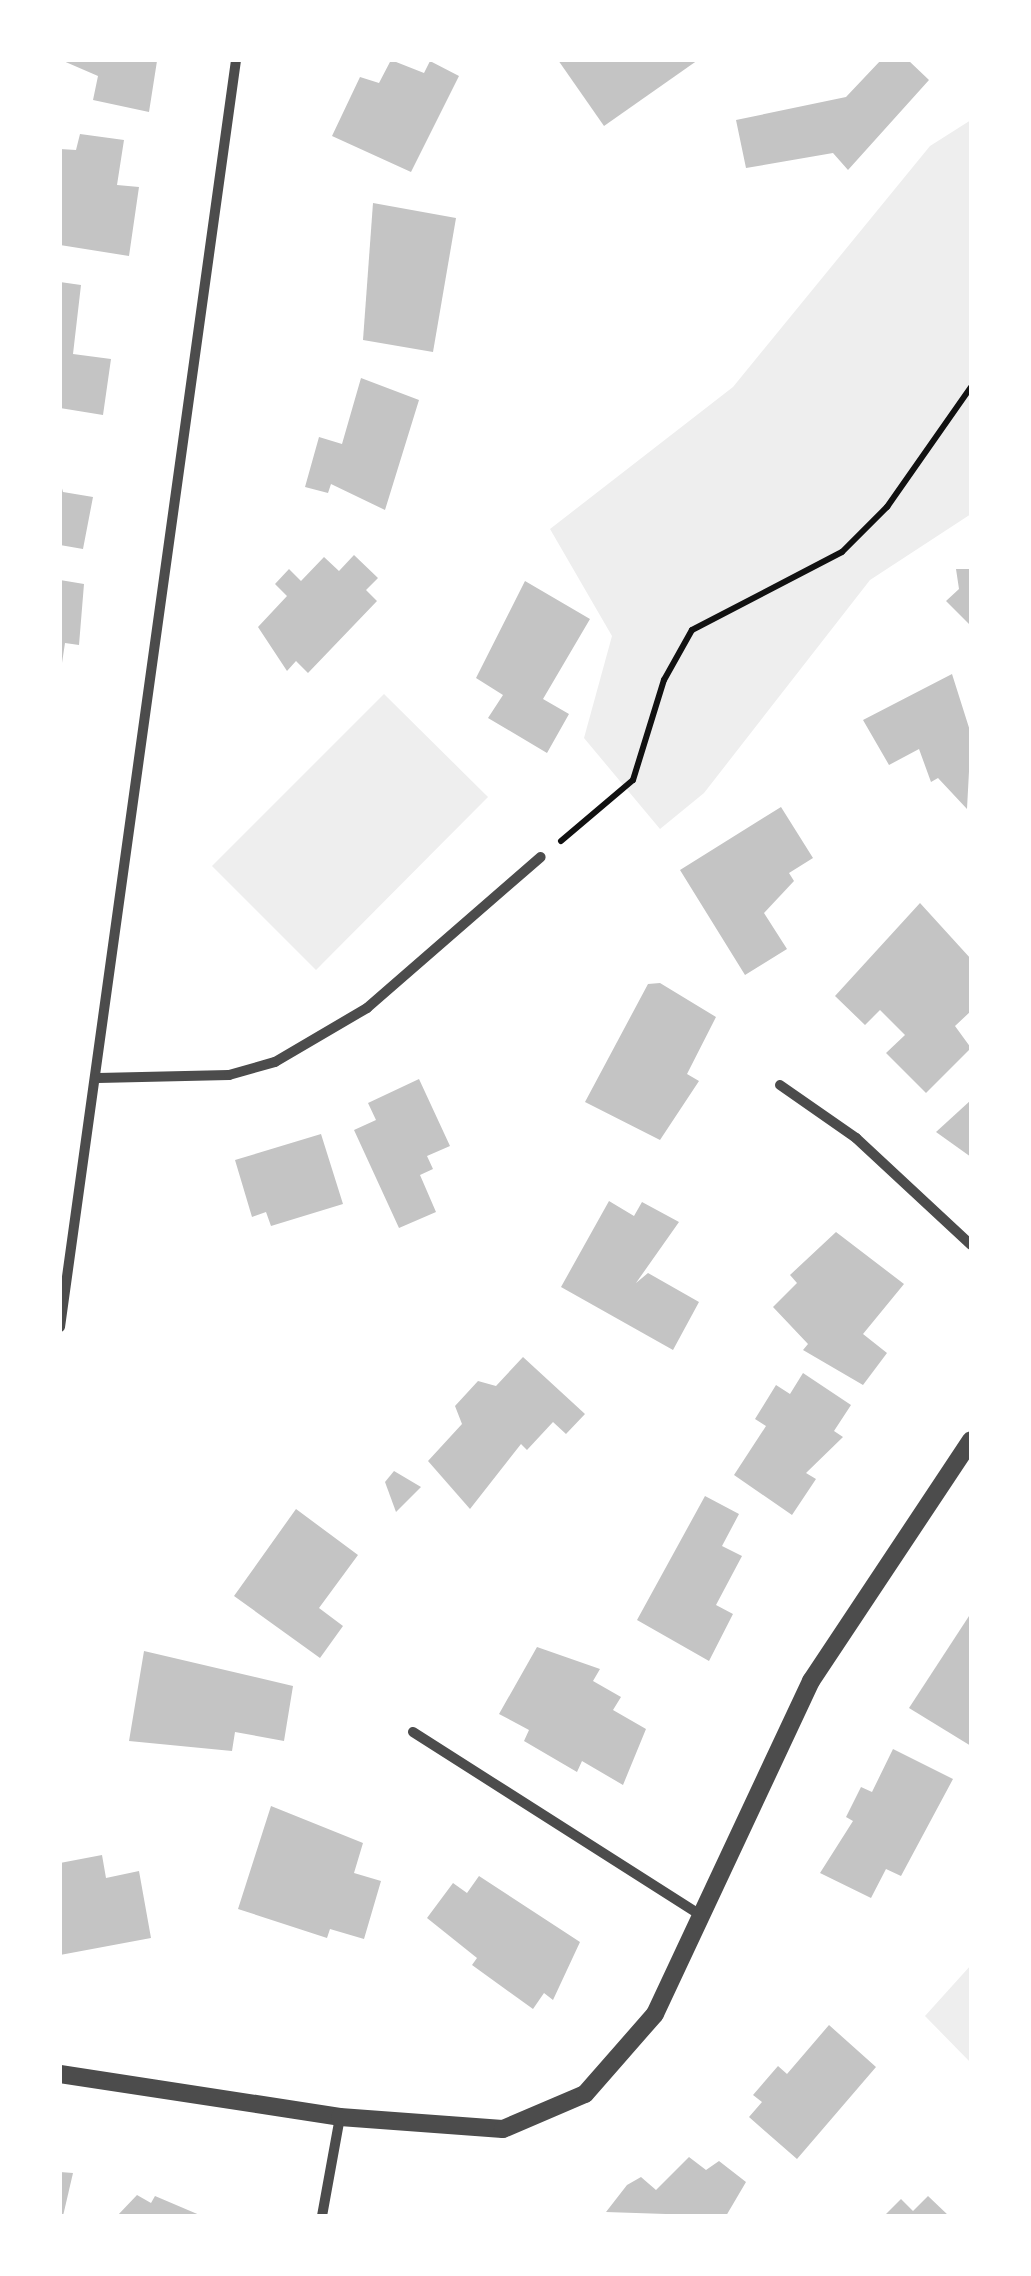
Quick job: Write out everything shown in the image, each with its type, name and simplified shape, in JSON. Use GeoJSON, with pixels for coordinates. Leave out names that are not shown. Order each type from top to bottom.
{"type":"FeatureCollection","features":[{"type":"Feature","properties":{"kind":"street"},"geometry":{"type":"LineString","coordinates":[[60,1327],[98,1078],[236,60]]}},
{"type":"Feature","properties":{"kind":"street"},"geometry":{"type":"LineString","coordinates":[[98,1078],[229,1074],[275,1062],[368,1008],[541,857]]}},
{"type":"Feature","properties":{"kind":"street"},"geometry":{"type":"LineString","coordinates":[[780,1085],[856,1138],[971,1244]]}},
{"type":"Feature","properties":{"kind":"street"},"geometry":{"type":"LineString","coordinates":[[60,2074],[340,2117],[503,2129],[547,2116],[620,2061],[704,1918],[820,1664],[971,1440]]}},
{"type":"Feature","properties":{"kind":"street"},"geometry":{"type":"LineString","coordinates":[[413,1732],[704,1918]]}},
{"type":"Feature","properties":{"kind":"street"},"geometry":{"type":"LineString","coordinates":[[322,2216],[340,2117]]}},
{"type":"Feature","properties":{"kind":"path"},"geometry":{"type":"LineString","coordinates":[[541,857],[633,780],[664,680],[692,630],[842,552],[888,507],[971,388]]}},
{"type":"Feature","properties":{"kind":"shaded area"},"geometry":{"type":"Polygon","coordinates":[[[971,120],[971,514],[870,580],[704,793],[660,829],[584,738],[612,636],[550,529],[733,387],[930,146],[971,120]]]}},
{"type":"Feature","properties":{"kind":"shaded area"},"geometry":{"type":"Polygon","coordinates":[[[384,694],[488,797],[316,970],[212,866],[384,694]]]}},
{"type":"Feature","properties":{"kind":"shaded area"},"geometry":{"type":"Polygon","coordinates":[[[971,1965],[971,2063],[925,2016],[971,1965]]]}},
{"type":"Feature","properties":{"kind":"building"},"geometry":{"type":"Polygon","coordinates":[[[61,60],[157,61],[149,112],[93,100],[98,76],[61,60]]]}},
{"type":"Feature","properties":{"kind":"building"},"geometry":{"type":"Polygon","coordinates":[[[391,60],[424,73],[430,61],[459,76],[411,172],[332,136],[360,77],[379,83],[391,60]]]}},
{"type":"Feature","properties":{"kind":"building"},"geometry":{"type":"Polygon","coordinates":[[[558,60],[698,60],[604,126],[558,60]]]}},
{"type":"Feature","properties":{"kind":"building"},"geometry":{"type":"Polygon","coordinates":[[[881,60],[908,60],[929,80],[848,170],[833,153],[746,168],[736,120],[846,97],[881,60]]]}},
{"type":"Feature","properties":{"kind":"building"},"geometry":{"type":"Polygon","coordinates":[[[80,134],[124,140],[117,185],[139,187],[129,256],[60,245],[60,149],[76,150],[80,134]]]}},
{"type":"Feature","properties":{"kind":"building"},"geometry":{"type":"Polygon","coordinates":[[[373,203],[456,218],[433,352],[363,340],[373,203]]]}},
{"type":"Feature","properties":{"kind":"building"},"geometry":{"type":"Polygon","coordinates":[[[60,282],[81,285],[73,354],[111,359],[103,415],[60,408],[60,282]]]}},
{"type":"Feature","properties":{"kind":"building"},"geometry":{"type":"Polygon","coordinates":[[[361,378],[419,400],[385,510],[331,484],[328,493],[305,487],[319,437],[342,444],[361,378]]]}},
{"type":"Feature","properties":{"kind":"building"},"geometry":{"type":"Polygon","coordinates":[[[60,481],[63,492],[93,497],[83,549],[60,545],[60,481]]]}},
{"type":"Feature","properties":{"kind":"building"},"geometry":{"type":"Polygon","coordinates":[[[354,555],[378,578],[366,590],[377,601],[308,673],[296,661],[287,671],[258,627],[287,596],[275,584],[289,569],[301,581],[324,557],[339,571],[354,555]]]}},
{"type":"Feature","properties":{"kind":"building"},"geometry":{"type":"Polygon","coordinates":[[[956,569],[971,569],[971,626],[946,601],[959,589],[956,569]]]}},
{"type":"Feature","properties":{"kind":"building"},"geometry":{"type":"Polygon","coordinates":[[[60,580],[84,584],[79,645],[65,643],[62,663],[60,580]]]}},
{"type":"Feature","properties":{"kind":"building"},"geometry":{"type":"Polygon","coordinates":[[[525,581],[590,619],[543,699],[569,714],[547,753],[488,718],[503,695],[476,678],[525,581]]]}},
{"type":"Feature","properties":{"kind":"building"},"geometry":{"type":"Polygon","coordinates":[[[952,674],[971,734],[967,809],[938,778],[931,782],[919,749],[889,765],[863,720],[952,674]]]}},
{"type":"Feature","properties":{"kind":"building"},"geometry":{"type":"Polygon","coordinates":[[[781,807],[813,858],[789,873],[794,881],[764,913],[787,949],[745,975],[680,870],[781,807]]]}},
{"type":"Feature","properties":{"kind":"building"},"geometry":{"type":"Polygon","coordinates":[[[920,903],[971,959],[971,1011],[955,1026],[971,1048],[926,1093],[886,1053],[905,1035],[880,1010],[865,1025],[835,996],[920,903]]]}},
{"type":"Feature","properties":{"kind":"building"},"geometry":{"type":"Polygon","coordinates":[[[660,983],[716,1017],[687,1074],[699,1081],[660,1140],[585,1102],[648,984],[660,983]]]}},
{"type":"Feature","properties":{"kind":"building"},"geometry":{"type":"Polygon","coordinates":[[[419,1079],[450,1146],[427,1156],[433,1169],[420,1175],[436,1212],[399,1228],[354,1130],[376,1120],[368,1103],[419,1079]]]}},
{"type":"Feature","properties":{"kind":"building"},"geometry":{"type":"Polygon","coordinates":[[[971,1100],[971,1157],[936,1132],[971,1100]]]}},
{"type":"Feature","properties":{"kind":"building"},"geometry":{"type":"Polygon","coordinates":[[[321,1134],[343,1204],[271,1226],[266,1212],[252,1217],[235,1160],[321,1134]]]}},
{"type":"Feature","properties":{"kind":"building"},"geometry":{"type":"Polygon","coordinates":[[[609,1201],[634,1216],[642,1202],[679,1222],[636,1283],[648,1273],[699,1302],[673,1350],[561,1287],[609,1201]]]}},
{"type":"Feature","properties":{"kind":"building"},"geometry":{"type":"Polygon","coordinates":[[[836,1232],[904,1284],[863,1334],[887,1353],[863,1385],[803,1350],[808,1344],[773,1307],[797,1283],[790,1275],[836,1232]]]}},
{"type":"Feature","properties":{"kind":"building"},"geometry":{"type":"Polygon","coordinates":[[[523,1357],[585,1414],[566,1434],[553,1422],[527,1450],[521,1444],[470,1509],[428,1461],[462,1424],[455,1406],[478,1381],[496,1386],[523,1357]]]}},
{"type":"Feature","properties":{"kind":"building"},"geometry":{"type":"Polygon","coordinates":[[[803,1373],[851,1405],[834,1431],[843,1437],[806,1473],[816,1479],[792,1515],[734,1475],[766,1426],[755,1419],[776,1385],[790,1394],[803,1373]]]}},
{"type":"Feature","properties":{"kind":"building"},"geometry":{"type":"Polygon","coordinates":[[[394,1471],[421,1487],[396,1512],[385,1482],[394,1471]]]}},
{"type":"Feature","properties":{"kind":"building"},"geometry":{"type":"Polygon","coordinates":[[[705,1496],[739,1514],[722,1546],[742,1556],[716,1605],[733,1614],[709,1661],[637,1620],[705,1496]]]}},
{"type":"Feature","properties":{"kind":"building"},"geometry":{"type":"Polygon","coordinates":[[[296,1509],[358,1555],[319,1608],[343,1626],[320,1658],[234,1596],[296,1509]]]}},
{"type":"Feature","properties":{"kind":"building"},"geometry":{"type":"Polygon","coordinates":[[[971,1613],[971,1746],[909,1708],[971,1613]]]}},
{"type":"Feature","properties":{"kind":"building"},"geometry":{"type":"Polygon","coordinates":[[[537,1647],[600,1669],[593,1681],[621,1697],[613,1710],[646,1729],[623,1785],[582,1761],[577,1772],[524,1741],[529,1730],[499,1714],[537,1647]]]}},
{"type":"Feature","properties":{"kind":"building"},"geometry":{"type":"Polygon","coordinates":[[[144,1651],[293,1686],[284,1741],[235,1732],[232,1751],[129,1741],[144,1651]]]}},
{"type":"Feature","properties":{"kind":"building"},"geometry":{"type":"Polygon","coordinates":[[[893,1749],[953,1779],[901,1876],[886,1869],[871,1898],[820,1873],[853,1821],[846,1817],[861,1787],[872,1792],[893,1749]]]}},
{"type":"Feature","properties":{"kind":"building"},"geometry":{"type":"Polygon","coordinates":[[[271,1806],[363,1843],[354,1873],[381,1881],[364,1939],[330,1929],[327,1938],[238,1909],[271,1806]]]}},
{"type":"Feature","properties":{"kind":"building"},"geometry":{"type":"Polygon","coordinates":[[[102,1855],[106,1878],[139,1871],[151,1938],[60,1955],[60,1863],[102,1855]]]}},
{"type":"Feature","properties":{"kind":"building"},"geometry":{"type":"Polygon","coordinates":[[[479,1876],[580,1942],[553,2000],[544,1993],[533,2009],[472,1965],[477,1958],[427,1918],[453,1883],[467,1893],[479,1876]]]}},
{"type":"Feature","properties":{"kind":"building"},"geometry":{"type":"Polygon","coordinates":[[[829,2025],[876,2067],[797,2159],[749,2117],[762,2102],[753,2095],[778,2066],[787,2074],[829,2025]]]}},
{"type":"Feature","properties":{"kind":"building"},"geometry":{"type":"Polygon","coordinates":[[[689,2157],[706,2170],[719,2161],[746,2182],[726,2216],[606,2212],[627,2185],[641,2177],[656,2190],[689,2157]]]}},
{"type":"Feature","properties":{"kind":"building"},"geometry":{"type":"Polygon","coordinates":[[[60,2172],[73,2173],[63,2216],[60,2216],[60,2172]]]}},
{"type":"Feature","properties":{"kind":"building"},"geometry":{"type":"Polygon","coordinates":[[[137,2195],[151,2203],[155,2196],[202,2216],[117,2216],[137,2195]]]}},
{"type":"Feature","properties":{"kind":"building"},"geometry":{"type":"Polygon","coordinates":[[[928,2196],[949,2216],[884,2216],[901,2199],[913,2211],[928,2196]]]}}]}
